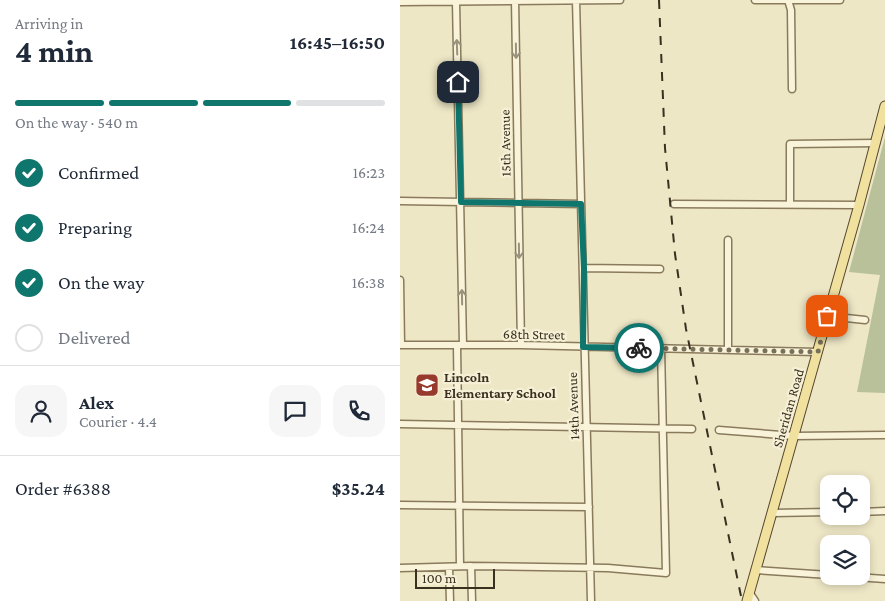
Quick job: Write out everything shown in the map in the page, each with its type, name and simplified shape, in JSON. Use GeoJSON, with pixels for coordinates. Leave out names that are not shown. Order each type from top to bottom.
{"type":"FeatureCollection","features":[{"type":"Feature","properties":{"kind":"main road","name":"Sheridan Road"},"geometry":{"type":"LineString","coordinates":[[748,597],[818,352],[885,106]]}},
{"type":"Feature","properties":{"kind":"street","name":"14th Avenue"},"geometry":{"type":"LineString","coordinates":[[576,0],[584,268],[583,347],[591,601]]}},
{"type":"Feature","properties":{"kind":"street"},"geometry":{"type":"LineString","coordinates":[[400,2],[620,0]]}},
{"type":"Feature","properties":{"kind":"street"},"geometry":{"type":"LineString","coordinates":[[755,0],[840,0]]}},
{"type":"Feature","properties":{"kind":"street"},"geometry":{"type":"LineString","coordinates":[[788,0],[791,10],[792,89]]}},
{"type":"Feature","properties":{"kind":"street","name":"15th Avenue"},"geometry":{"type":"LineString","coordinates":[[515,1],[521,345]]}},
{"type":"Feature","properties":{"kind":"street"},"geometry":{"type":"LineString","coordinates":[[456,2],[461,202],[460,345],[457,425],[460,566]]}},
{"type":"Feature","properties":{"kind":"street"},"geometry":{"type":"LineString","coordinates":[[790,204],[790,144],[876,143]]}},
{"type":"Feature","properties":{"kind":"street"},"geometry":{"type":"LineString","coordinates":[[400,201],[581,204]]}},
{"type":"Feature","properties":{"kind":"street"},"geometry":{"type":"LineString","coordinates":[[674,204],[859,205]]}},
{"type":"Feature","properties":{"kind":"street"},"geometry":{"type":"LineString","coordinates":[[728,240],[728,349]]}},
{"type":"Feature","properties":{"kind":"street"},"geometry":{"type":"LineString","coordinates":[[584,268],[660,268]]}},
{"type":"Feature","properties":{"kind":"street"},"geometry":{"type":"LineString","coordinates":[[400,280],[401,345]]}},
{"type":"Feature","properties":{"kind":"street"},"geometry":{"type":"LineString","coordinates":[[827,316],[865,320]]}},
{"type":"Feature","properties":{"kind":"street","name":"68th Street"},"geometry":{"type":"LineString","coordinates":[[401,345],[521,345],[818,352]]}},
{"type":"Feature","properties":{"kind":"street"},"geometry":{"type":"LineString","coordinates":[[400,568],[471,566],[590,568],[666,573],[661,348]]}},
{"type":"Feature","properties":{"kind":"street"},"geometry":{"type":"LineString","coordinates":[[400,424],[692,429]]}},
{"type":"Feature","properties":{"kind":"street"},"geometry":{"type":"LineString","coordinates":[[719,430],[794,436],[885,435]]}},
{"type":"Feature","properties":{"kind":"street"},"geometry":{"type":"LineString","coordinates":[[400,505],[460,504],[589,507]]}},
{"type":"Feature","properties":{"kind":"street"},"geometry":{"type":"LineString","coordinates":[[870,512],[885,511]]}},
{"type":"Feature","properties":{"kind":"street"},"geometry":{"type":"LineString","coordinates":[[772,513],[820,512]]}},
{"type":"Feature","properties":{"kind":"street"},"geometry":{"type":"LineString","coordinates":[[471,566],[472,601]]}},
{"type":"Feature","properties":{"kind":"street"},"geometry":{"type":"LineString","coordinates":[[449,567],[450,601]]}},
{"type":"Feature","properties":{"kind":"street"},"geometry":{"type":"LineString","coordinates":[[755,570],[820,574]]}},
{"type":"Feature","properties":{"kind":"street"},"geometry":{"type":"LineString","coordinates":[[870,578],[885,579]]}},
{"type":"Feature","properties":{"kind":"street"},"geometry":{"type":"LineString","coordinates":[[748,597],[755,601]]}},
{"type":"Feature","properties":{"kind":"green space"},"geometry":{"type":"Polygon","coordinates":[[[885,137],[885,393],[857,392],[880,275],[849,272],[885,137]]]}},
{"type":"Feature","properties":{"kind":"railway"},"geometry":{"type":"LineString","coordinates":[[659,0],[665,148],[675,254],[686,329],[742,601]]}},
{"type":"Feature","properties":{"kind":"way so far"},"geometry":{"type":"LineString","coordinates":[[639,348],[818,352],[827,316]]}},
{"type":"Feature","properties":{"kind":"place","name":"Lincoln Elementary School"},"geometry":{"type":"Point","coordinates":[427,385]}},
{"type":"Feature","properties":{"kind":"route"},"geometry":{"type":"LineString","coordinates":[[458,82],[461,202],[581,204],[584,268],[583,347],[639,348]]}}]}
